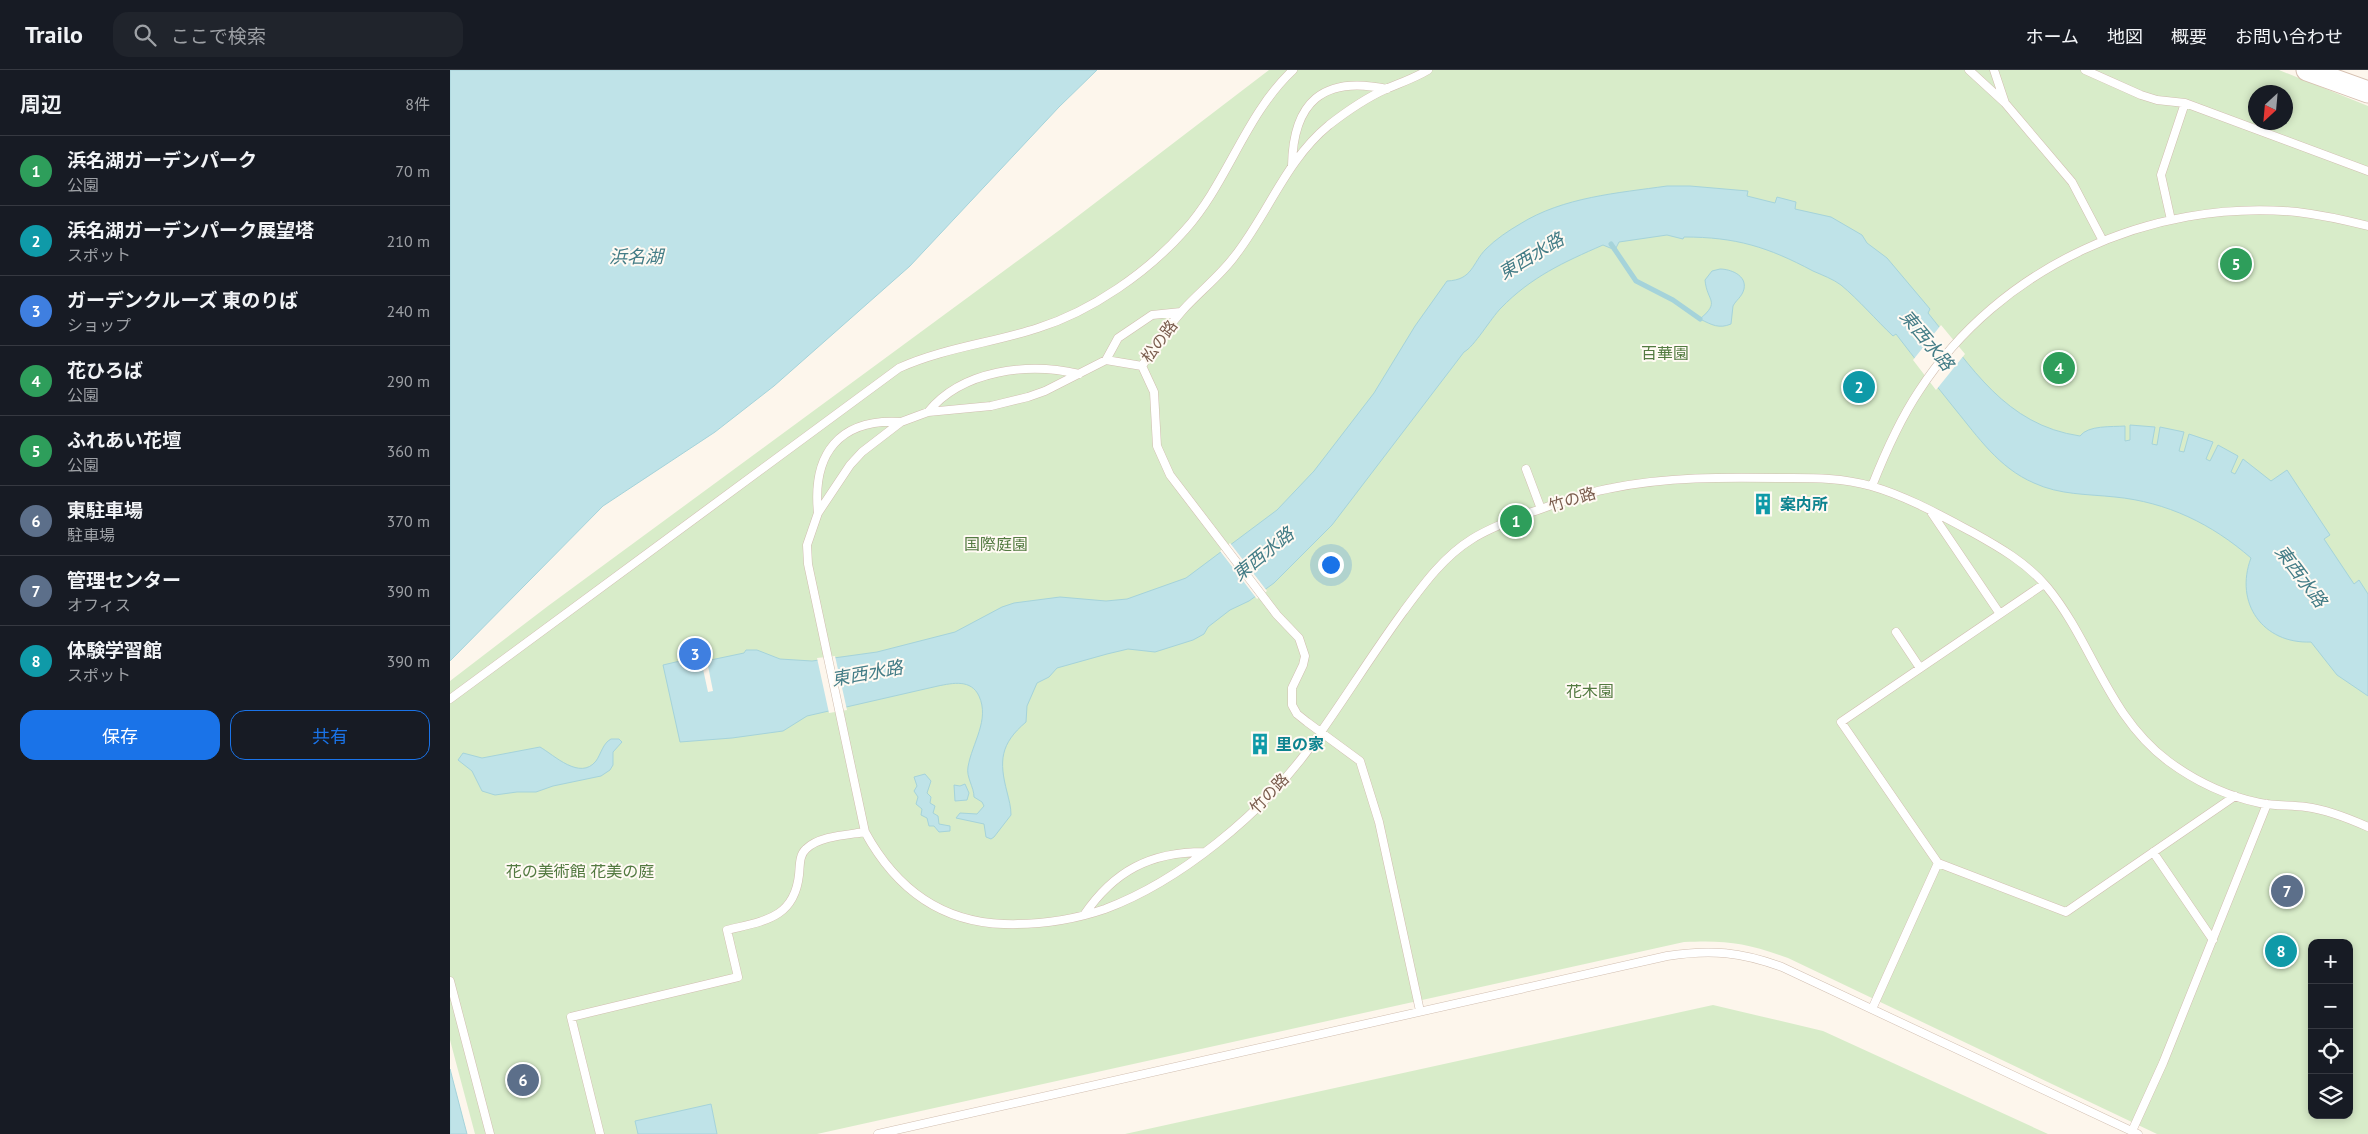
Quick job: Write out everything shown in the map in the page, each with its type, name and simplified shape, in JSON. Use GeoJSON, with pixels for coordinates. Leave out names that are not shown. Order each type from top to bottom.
{"type":"FeatureCollection","features":[{"type":"Feature","properties":{"kind":"main road"},"geometry":{"type":"LineString","coordinates":[[2307,70],[2368,92]]}},
{"type":"Feature","properties":{"kind":"lane"},"geometry":{"type":"LineString","coordinates":[[450,699],[899,368],[938,353],[1038,328],[1093,304],[1118,288],[1172,244],[1197,216],[1259,109],[1293,70]]}},
{"type":"Feature","properties":{"kind":"lane","name":"松の路"},"geometry":{"type":"LineString","coordinates":[[1106,360],[1142,366],[1160,337],[1181,312],[1204,292],[1235,256],[1292,166],[1328,127],[1349,110],[1387,89],[1428,70]]}},
{"type":"Feature","properties":{"kind":"lane"},"geometry":{"type":"LineString","coordinates":[[1969,70],[2005,103],[2072,182],[2103,241]]}},
{"type":"Feature","properties":{"kind":"lane"},"geometry":{"type":"LineString","coordinates":[[1994,70],[2005,103]]}},
{"type":"Feature","properties":{"kind":"lane"},"geometry":{"type":"LineString","coordinates":[[2086,70],[2141,95],[2157,100],[2186,103],[2368,171]]}},
{"type":"Feature","properties":{"kind":"lane"},"geometry":{"type":"LineString","coordinates":[[1292,166],[1292,142],[1296,125],[1305,110],[1317,97],[1333,88],[1350,84],[1387,89]]}},
{"type":"Feature","properties":{"kind":"lane"},"geometry":{"type":"LineString","coordinates":[[2170,220],[2160,175],[2186,103]]}},
{"type":"Feature","properties":{"kind":"lane"},"geometry":{"type":"LineString","coordinates":[[1872,486],[1891,442],[1919,390],[1941,361],[1966,333],[2012,292],[2052,265],[2103,241],[2170,220],[2225,212],[2262,210],[2298,212],[2368,226]]}},
{"type":"Feature","properties":{"kind":"lane"},"geometry":{"type":"LineString","coordinates":[[818,513],[850,464],[900,422],[928,412],[970,409],[1010,402],[1045,391],[1106,360],[1118,338],[1152,315],[1181,312]]}},
{"type":"Feature","properties":{"kind":"lane"},"geometry":{"type":"LineString","coordinates":[[1142,366],[1154,392],[1157,446],[1170,475],[1277,615],[1299,638],[1304,656],[1303,666],[1292,688],[1292,705],[1297,714],[1360,761],[1379,822],[1420,1011]]}},
{"type":"Feature","properties":{"kind":"lane"},"geometry":{"type":"LineString","coordinates":[[928,412],[946,394],[990,375],[1043,368],[1079,374]]}},
{"type":"Feature","properties":{"kind":"lane"},"geometry":{"type":"LineString","coordinates":[[818,513],[816,497],[819,470],[832,446],[854,428],[881,421],[900,422]]}},
{"type":"Feature","properties":{"kind":"lane"},"geometry":{"type":"LineString","coordinates":[[1526,468],[1541,509]]}},
{"type":"Feature","properties":{"kind":"lane","name":"竹の路"},"geometry":{"type":"LineString","coordinates":[[818,513],[807,544],[811,582],[864,832],[876,852],[901,882],[925,901],[946,912],[991,923],[1048,922],[1084,915],[1131,898],[1204,852],[1262,802],[1305,755],[1425,581],[1447,558],[1473,538],[1502,524],[1569,499],[1613,488],[1676,480],[1764,477],[1832,478],[1872,486],[1930,511],[2019,560],[2044,584],[2083,641],[2116,706],[2144,741],[2184,772],[2198,781],[2235,796],[2267,804],[2327,811],[2368,826]]}},
{"type":"Feature","properties":{"kind":"lane"},"geometry":{"type":"LineString","coordinates":[[1930,511],[2000,614]]}},
{"type":"Feature","properties":{"kind":"lane"},"geometry":{"type":"LineString","coordinates":[[2044,584],[1841,722],[1938,863],[2066,912],[2235,796]]}},
{"type":"Feature","properties":{"kind":"lane"},"geometry":{"type":"LineString","coordinates":[[1896,632],[1920,668]]}},
{"type":"Feature","properties":{"kind":"lane"},"geometry":{"type":"LineString","coordinates":[[878,1134],[1420,1011],[1696,951],[1726,952],[1755,957],[1782,967],[2135,1132],[2267,804]]}},
{"type":"Feature","properties":{"kind":"lane"},"geometry":{"type":"LineString","coordinates":[[600,1134],[571,1017],[738,977],[727,930],[766,920],[784,910],[796,893],[801,857],[805,849],[826,840],[864,832]]}},
{"type":"Feature","properties":{"kind":"lane"},"geometry":{"type":"LineString","coordinates":[[1084,915],[1097,896],[1115,879],[1136,866],[1159,856],[1184,852],[1204,852]]}},
{"type":"Feature","properties":{"kind":"lane"},"geometry":{"type":"LineString","coordinates":[[2153,852],[2213,940]]}},
{"type":"Feature","properties":{"kind":"lane"},"geometry":{"type":"LineString","coordinates":[[1872,1009],[1938,863]]}},
{"type":"Feature","properties":{"kind":"lane"},"geometry":{"type":"LineString","coordinates":[[450,981],[490,1134]]}},
{"type":"Feature","properties":{"kind":"green space"},"geometry":{"type":"Polygon","coordinates":[[[1269,70],[2279,70],[2368,106],[2368,1134],[2157,1134],[1788,958],[1748,946],[1725,942],[1699,941],[1684,942],[817,1134],[475,1134],[450,1040],[450,681],[548,606],[1061,229],[1269,70]]]}},
{"type":"Feature","properties":{"kind":"green space"},"geometry":{"type":"Polygon","coordinates":[[[1713,1005],[1823,1031],[2048,1134],[1125,1134],[1713,1005]]]}},
{"type":"Feature","properties":{"kind":"water","name":"浜名湖"},"geometry":{"type":"Polygon","coordinates":[[[450,70],[1097,70],[1059,107],[910,266],[774,386],[715,432],[603,506],[450,661],[450,70]]]}},
{"type":"Feature","properties":{"kind":"water","name":"東西水路"},"geometry":{"type":"Polygon","coordinates":[[[1667,186],[1748,191],[1747,196],[1775,203],[1777,197],[1796,202],[1795,209],[1831,217],[1862,235],[1867,243],[1887,258],[1930,309],[1928,313],[1992,391],[2031,420],[2054,430],[2080,436],[2094,428],[2125,426],[2125,441],[2130,440],[2130,425],[2155,427],[2152,444],[2157,445],[2160,427],[2184,432],[2179,451],[2184,452],[2189,434],[2213,442],[2206,459],[2210,461],[2218,445],[2238,456],[2231,472],[2235,474],[2243,459],[2271,481],[2287,470],[2330,535],[2324,539],[2354,584],[2359,580],[2368,594],[2368,696],[2337,675],[2311,642],[2294,641],[2279,636],[2266,628],[2257,618],[2250,605],[2246,590],[2251,558],[2221,535],[2188,517],[2153,504],[2115,497],[2054,490],[2034,483],[2010,469],[1981,441],[1896,334],[1893,336],[1838,283],[1781,256],[1751,245],[1720,239],[1684,237],[1683,239],[1667,235],[1619,242],[1615,250],[1603,245],[1549,271],[1512,297],[1473,344],[1464,352],[1332,525],[1274,583],[1249,601],[1230,610],[1208,627],[1204,634],[1193,640],[1155,652],[1128,649],[1057,668],[1049,677],[1037,683],[1027,706],[1026,722],[1011,738],[1004,754],[1004,781],[1011,815],[991,839],[986,837],[984,824],[956,818],[960,813],[977,814],[984,806],[982,802],[974,797],[968,771],[981,723],[982,705],[976,691],[966,685],[955,683],[938,686],[807,716],[783,731],[732,738],[680,742],[663,665],[680,661],[682,666],[744,653],[746,650],[757,650],[780,659],[812,661],[877,652],[955,632],[1002,607],[1014,603],[1060,597],[1106,601],[1127,599],[1186,578],[1277,510],[1314,471],[1374,393],[1415,326],[1447,281],[1462,278],[1467,274],[1481,254],[1494,242],[1507,232],[1537,215],[1572,202],[1610,194],[1667,186]]]}},
{"type":"Feature","properties":{"kind":"water"},"geometry":{"type":"Polygon","coordinates":[[[1720,269],[1737,274],[1744,284],[1742,294],[1733,306],[1731,324],[1723,326],[1712,325],[1700,319],[1711,305],[1705,280],[1712,271],[1720,269]]]}},
{"type":"Feature","properties":{"kind":"water"},"geometry":{"type":"Polygon","coordinates":[[[611,739],[619,739],[622,742],[613,752],[613,765],[610,770],[601,776],[553,786],[536,792],[495,795],[482,791],[472,771],[458,760],[463,753],[482,758],[540,747],[567,764],[582,768],[590,766],[596,761],[604,746],[611,739]]]}},
{"type":"Feature","properties":{"kind":"water"},"geometry":{"type":"Polygon","coordinates":[[[925,774],[931,781],[927,793],[931,797],[930,803],[935,806],[933,813],[938,816],[939,824],[950,826],[950,831],[939,832],[934,826],[929,826],[927,818],[921,815],[922,809],[916,804],[918,797],[914,791],[917,786],[914,777],[925,774]]]}},
{"type":"Feature","properties":{"kind":"water"},"geometry":{"type":"Polygon","coordinates":[[[965,784],[969,793],[967,800],[955,801],[954,785],[960,786],[965,784]]]}},
{"type":"Feature","properties":{"kind":"water"},"geometry":{"type":"Polygon","coordinates":[[[450,1069],[467,1134],[450,1134],[450,1069]]]}},
{"type":"Feature","properties":{"kind":"water"},"geometry":{"type":"Polygon","coordinates":[[[711,1104],[717,1134],[638,1134],[635,1121],[711,1104]]]}},
{"type":"Feature","properties":{"kind":"pier"},"geometry":{"type":"Polygon","coordinates":[[[1941,325],[1965,354],[1936,390],[1913,360],[1941,325]]]}},
{"type":"Feature","properties":{"kind":"pier"},"geometry":{"type":"Polygon","coordinates":[[[1230,543],[1267,591],[1257,599],[1220,551],[1230,543]]]}},
{"type":"Feature","properties":{"kind":"pier"},"geometry":{"type":"Polygon","coordinates":[[[835,656],[847,710],[829,713],[817,658],[835,656]]]}},
{"type":"Feature","properties":{"kind":"pier"},"geometry":{"type":"Polygon","coordinates":[[[704,661],[707,661],[713,691],[708,692],[703,669],[705,668],[704,661]]]}},
{"type":"Feature","properties":{"kind":"waterway"},"geometry":{"type":"LineString","coordinates":[[1611,244],[1636,281],[1673,300],[1700,319]]}},
{"type":"Feature","properties":{"kind":"place","name":"ふれあい花壇"},"geometry":{"type":"Point","coordinates":[2236,264]}},
{"type":"Feature","properties":{"kind":"place","name":"花ひろば"},"geometry":{"type":"Point","coordinates":[2059,368]}},
{"type":"Feature","properties":{"kind":"place","name":"浜名湖ガーデンパーク展望塔"},"geometry":{"type":"Point","coordinates":[1859,387]}},
{"type":"Feature","properties":{"kind":"place","name":"案内所"},"geometry":{"type":"Point","coordinates":[1763,504]}},
{"type":"Feature","properties":{"kind":"place","name":"浜名湖ガーデンパーク"},"geometry":{"type":"Point","coordinates":[1516,521]}},
{"type":"Feature","properties":{"kind":"place","name":"ガーデンクルーズ 東のりば"},"geometry":{"type":"Point","coordinates":[695,654]}},
{"type":"Feature","properties":{"kind":"place","name":"里の家"},"geometry":{"type":"Point","coordinates":[1260,744]}},
{"type":"Feature","properties":{"kind":"place","name":"管理センター"},"geometry":{"type":"Point","coordinates":[2287,891]}},
{"type":"Feature","properties":{"kind":"place","name":"体験学習館"},"geometry":{"type":"Point","coordinates":[2281,951]}},
{"type":"Feature","properties":{"kind":"place","name":"東駐車場"},"geometry":{"type":"Point","coordinates":[523,1080]}},
{"type":"Feature","properties":{"kind":"park label","name":"百華園"},"geometry":{"type":"Point","coordinates":[1665,353]}},
{"type":"Feature","properties":{"kind":"park label","name":"国際庭園"},"geometry":{"type":"Point","coordinates":[996,544]}},
{"type":"Feature","properties":{"kind":"park label","name":"花木園"},"geometry":{"type":"Point","coordinates":[1590,691]}},
{"type":"Feature","properties":{"kind":"park label","name":"花の美術館 花美の庭"},"geometry":{"type":"Point","coordinates":[580,871]}}]}
